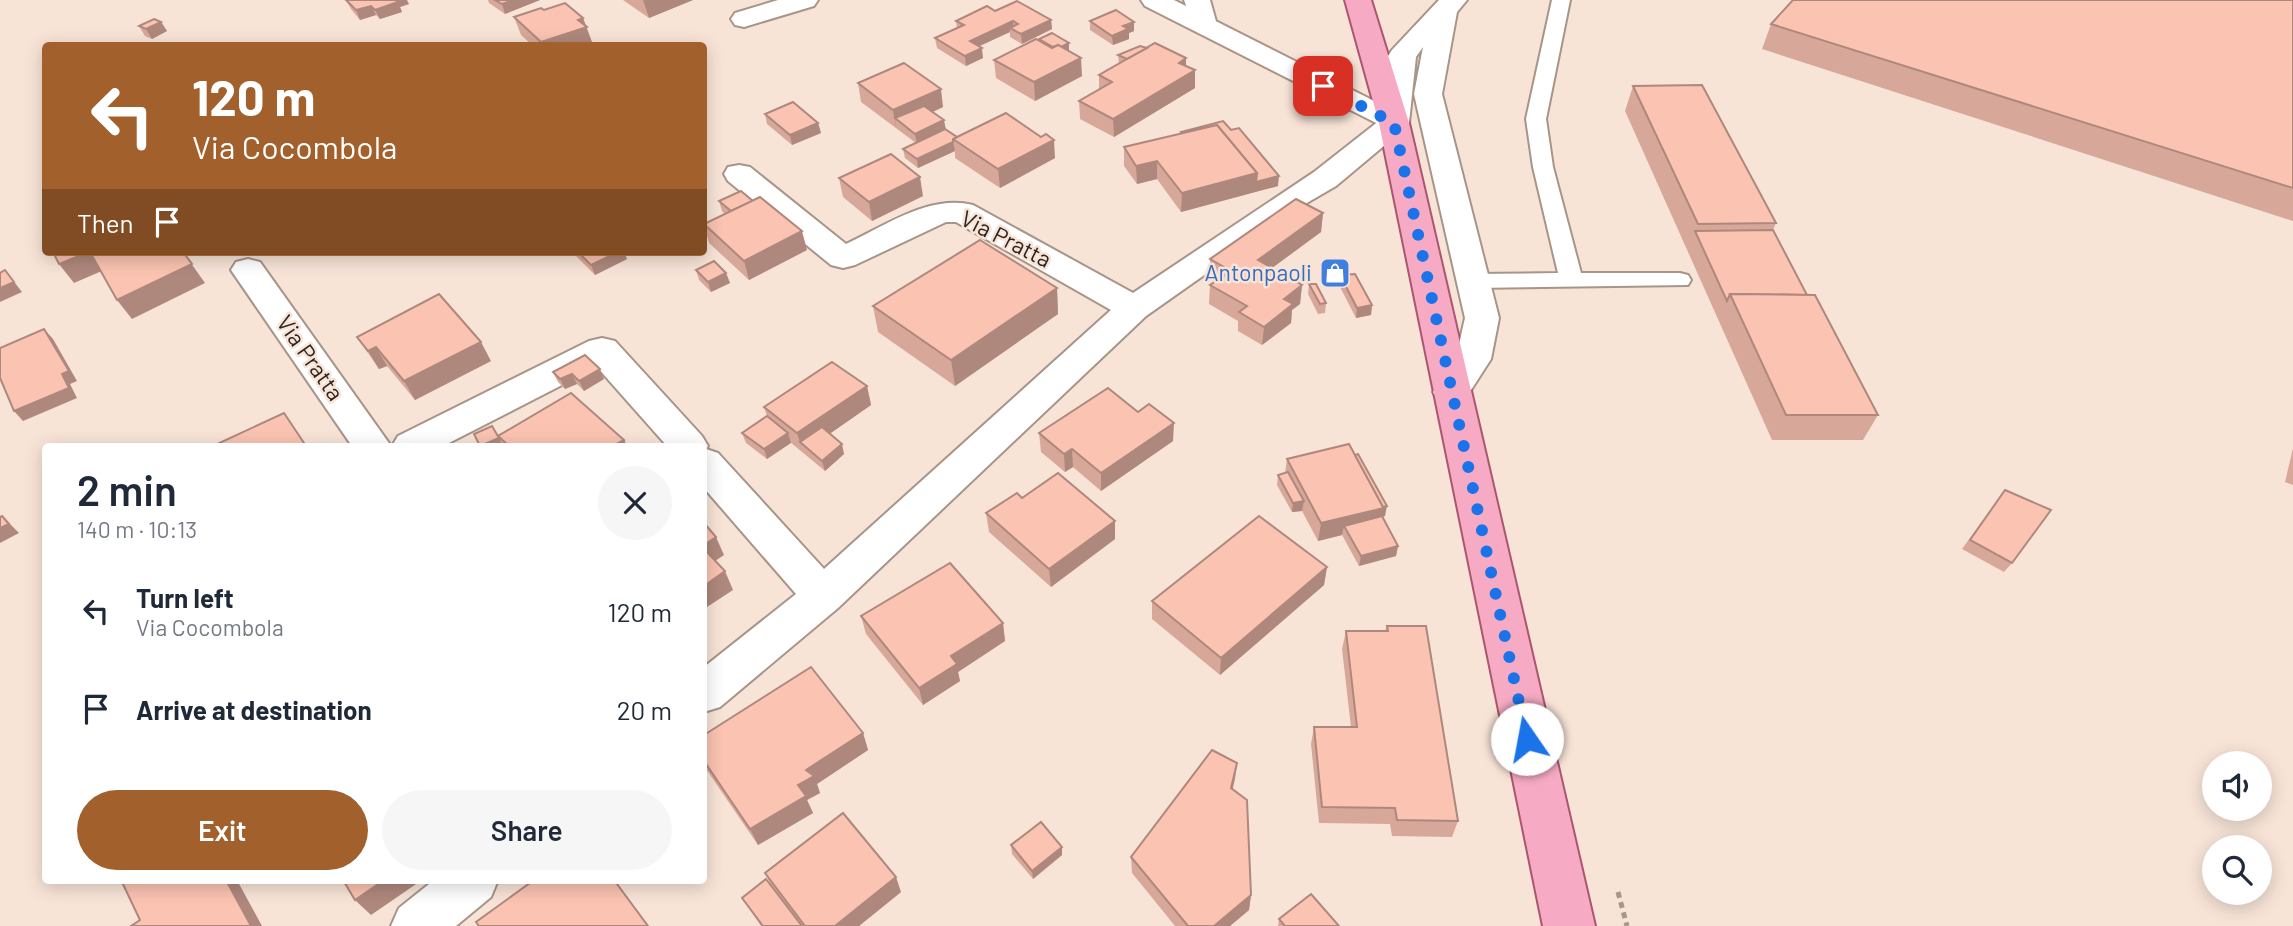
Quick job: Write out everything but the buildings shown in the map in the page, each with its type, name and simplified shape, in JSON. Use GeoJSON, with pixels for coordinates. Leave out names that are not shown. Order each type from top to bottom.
{"type":"FeatureCollection","features":[{"type":"Feature","properties":{"kind":"main road"},"geometry":{"type":"LineString","coordinates":[[1358,0],[1394,123],[1569,926]]}},
{"type":"Feature","properties":{"kind":"street"},"geometry":{"type":"LineString","coordinates":[[744,19],[806,0]]}},
{"type":"Feature","properties":{"kind":"street"},"geometry":{"type":"LineString","coordinates":[[1154,0],[1201,12],[1394,123]]}},
{"type":"Feature","properties":{"kind":"street"},"geometry":{"type":"LineString","coordinates":[[707,691],[823,596],[1134,309],[1294,197],[1325,179],[1394,123],[1402,56],[1449,5]]}},
{"type":"Feature","properties":{"kind":"street"},"geometry":{"type":"LineString","coordinates":[[1449,5],[1428,94],[1482,318],[1473,359],[1451,393]]}},
{"type":"Feature","properties":{"kind":"street","name":"Via Pratta"},"geometry":{"type":"LineString","coordinates":[[738,174],[843,258],[941,212],[962,212],[1134,309]]}},
{"type":"Feature","properties":{"kind":"street","name":"Via Pratta"},"geometry":{"type":"LineString","coordinates":[[248,270],[370,443]]}},
{"type":"Feature","properties":{"kind":"street"},"geometry":{"type":"LineString","coordinates":[[417,443],[602,350],[686,443]]}},
{"type":"Feature","properties":{"kind":"street"},"geometry":{"type":"LineString","coordinates":[[707,466],[823,596]]}},
{"type":"Feature","properties":{"kind":"street"},"geometry":{"type":"LineString","coordinates":[[417,926],[468,884]]}},
{"type":"Feature","properties":{"kind":"lane"},"geometry":{"type":"LineString","coordinates":[[1561,0],[1536,119],[1543,167],[1571,280]]}},
{"type":"Feature","properties":{"kind":"lane"},"geometry":{"type":"LineString","coordinates":[[1473,281],[1680,280]]}},
{"type":"Feature","properties":{"kind":"place","name":"Antonpaoli"},"geometry":{"type":"Point","coordinates":[1335,273]}},
{"type":"Feature","properties":{"kind":"route"},"geometry":{"type":"LineString","coordinates":[[1323,86],[1394,123],[1527,739]]}}]}
